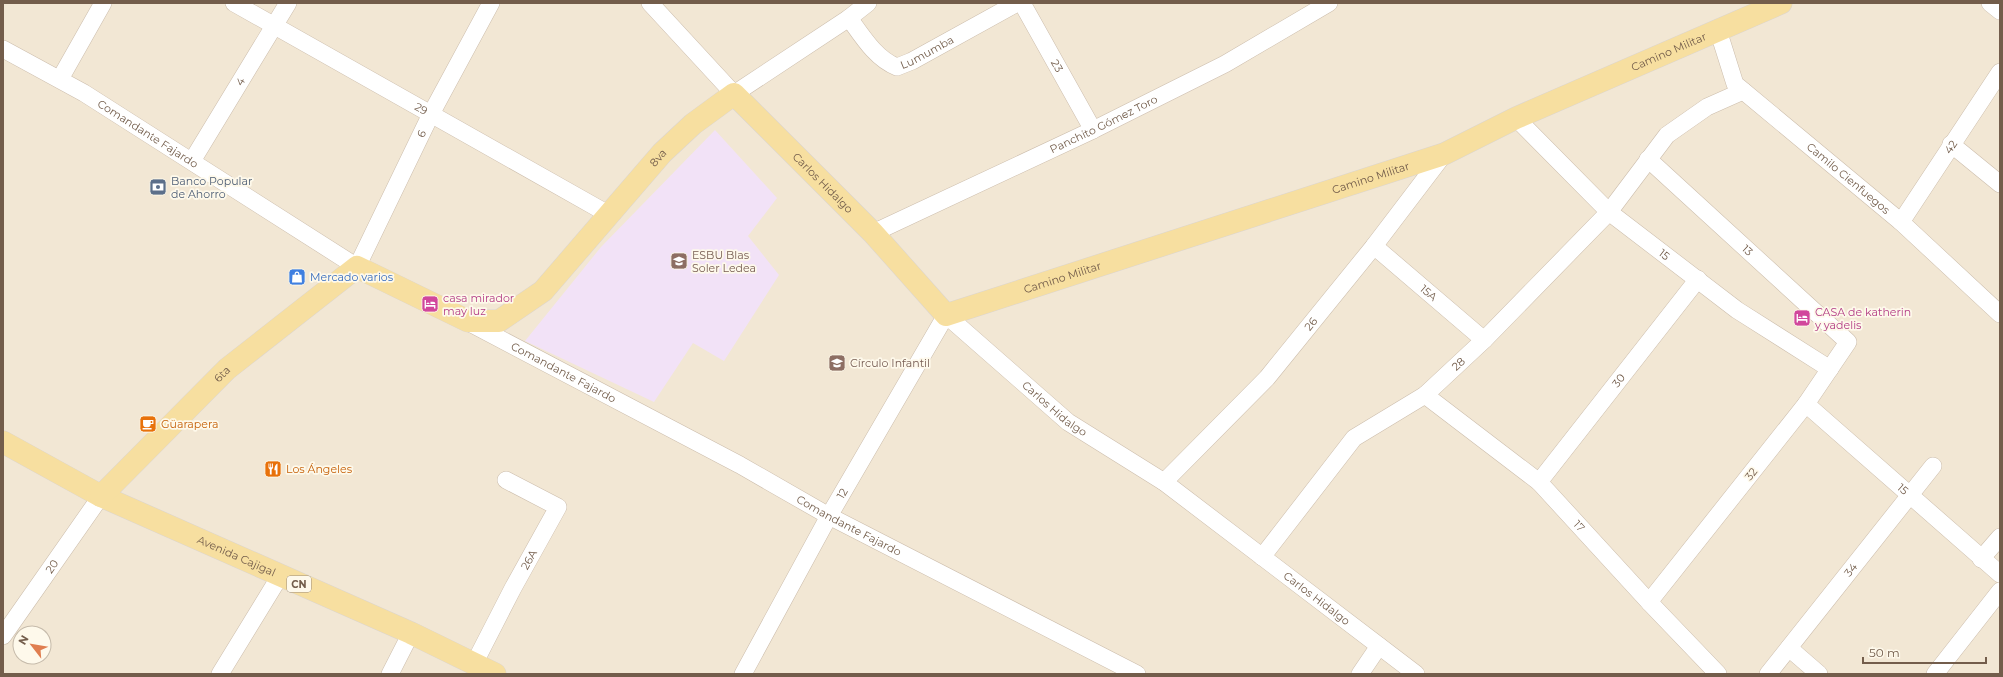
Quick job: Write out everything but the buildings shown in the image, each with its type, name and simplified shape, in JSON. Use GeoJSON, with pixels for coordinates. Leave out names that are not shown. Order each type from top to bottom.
{"type":"FeatureCollection","features":[{"type":"Feature","properties":{"kind":"main road","name":"Camino Militar"},"geometry":{"type":"LineString","coordinates":[[946,315],[1444,154],[1516,118],[1781,3]]}},
{"type":"Feature","properties":{"kind":"main road","name":"8va"},"geometry":{"type":"LineString","coordinates":[[468,321],[498,321],[543,292],[662,152],[693,124],[734,94]]}},
{"type":"Feature","properties":{"kind":"main road","name":"Carlos Hidalgo"},"geometry":{"type":"LineString","coordinates":[[734,94],[873,233],[946,315]]}},
{"type":"Feature","properties":{"kind":"main road","name":"Comandante Fajardo"},"geometry":{"type":"LineString","coordinates":[[357,267],[468,321]]}},
{"type":"Feature","properties":{"kind":"main road","name":"6ta"},"geometry":{"type":"LineString","coordinates":[[101,496],[227,369],[357,267]]}},
{"type":"Feature","properties":{"kind":"main road","name":"Avenida Cajigal"},"geometry":{"type":"LineString","coordinates":[[3,442],[101,496],[411,634],[495,674]]}},
{"type":"Feature","properties":{"kind":"street"},"geometry":{"type":"LineString","coordinates":[[60,79],[103,3]]}},
{"type":"Feature","properties":{"kind":"street","name":"29"},"geometry":{"type":"LineString","coordinates":[[234,3],[608,214]]}},
{"type":"Feature","properties":{"kind":"street","name":"4"},"geometry":{"type":"LineString","coordinates":[[192,161],[288,3]]}},
{"type":"Feature","properties":{"kind":"street","name":"6"},"geometry":{"type":"LineString","coordinates":[[357,267],[431,114],[490,3]]}},
{"type":"Feature","properties":{"kind":"street"},"geometry":{"type":"LineString","coordinates":[[650,3],[734,94]]}},
{"type":"Feature","properties":{"kind":"street","name":"8va"},"geometry":{"type":"LineString","coordinates":[[734,94],[849,18],[868,3]]}},
{"type":"Feature","properties":{"kind":"street","name":"Lumumba"},"geometry":{"type":"LineString","coordinates":[[849,18],[864,40],[888,63],[897,67],[912,61],[1017,3]]}},
{"type":"Feature","properties":{"kind":"street","name":"23"},"geometry":{"type":"LineString","coordinates":[[1022,3],[1093,130]]}},
{"type":"Feature","properties":{"kind":"street","name":"Panchito Gómez Toro"},"geometry":{"type":"LineString","coordinates":[[873,233],[1093,130],[1225,64],[1329,3]]}},
{"type":"Feature","properties":{"kind":"street"},"geometry":{"type":"LineString","coordinates":[[1990,3],[2000,11]]}},
{"type":"Feature","properties":{"kind":"street","name":"Camilo Cienfuegos"},"geometry":{"type":"LineString","coordinates":[[1718,30],[1735,84],[1901,222],[2000,314]]}},
{"type":"Feature","properties":{"kind":"street","name":"Comandante Fajardo"},"geometry":{"type":"LineString","coordinates":[[3,49],[60,79],[192,161],[357,267]]}},
{"type":"Feature","properties":{"kind":"street","name":"42"},"geometry":{"type":"LineString","coordinates":[[1901,222],[1951,144],[2000,72]]}},
{"type":"Feature","properties":{"kind":"street","name":"28"},"geometry":{"type":"LineString","coordinates":[[1262,557],[1354,438],[1425,395],[1484,340],[1609,212],[1648,158],[1667,136],[1707,107],[1743,91]]}},
{"type":"Feature","properties":{"kind":"street","name":"15"},"geometry":{"type":"LineString","coordinates":[[1516,118],[1609,212],[1698,279],[1736,310],[1830,369]]}},
{"type":"Feature","properties":{"kind":"street"},"geometry":{"type":"LineString","coordinates":[[1951,144],[2000,184]]}},
{"type":"Feature","properties":{"kind":"street","name":"26"},"geometry":{"type":"LineString","coordinates":[[1164,482],[1268,378],[1374,246],[1444,154]]}},
{"type":"Feature","properties":{"kind":"street","name":"13"},"geometry":{"type":"LineString","coordinates":[[1648,158],[1848,342]]}},
{"type":"Feature","properties":{"kind":"street","name":"15A"},"geometry":{"type":"LineString","coordinates":[[1374,246],[1484,340]]}},
{"type":"Feature","properties":{"kind":"street","name":"30"},"geometry":{"type":"LineString","coordinates":[[1539,482],[1698,279]]}},
{"type":"Feature","properties":{"kind":"street","name":"Carlos Hidalgo"},"geometry":{"type":"LineString","coordinates":[[946,315],[1068,422],[1164,482],[1416,674]]}},
{"type":"Feature","properties":{"kind":"street","name":"12"},"geometry":{"type":"LineString","coordinates":[[743,674],[829,516],[946,315]]}},
{"type":"Feature","properties":{"kind":"street","name":"Comandante Fajardo"},"geometry":{"type":"LineString","coordinates":[[468,321],[740,465],[829,516],[1137,674]]}},
{"type":"Feature","properties":{"kind":"street","name":"32"},"geometry":{"type":"LineString","coordinates":[[1649,602],[1806,404],[1848,342]]}},
{"type":"Feature","properties":{"kind":"street","name":"17"},"geometry":{"type":"LineString","coordinates":[[1425,395],[1539,482],[1649,602],[1718,674]]}},
{"type":"Feature","properties":{"kind":"street","name":"15"},"geometry":{"type":"LineString","coordinates":[[1806,404],[1909,496],[2000,574]]}},
{"type":"Feature","properties":{"kind":"street","name":"34"},"geometry":{"type":"LineString","coordinates":[[1768,674],[1933,466]]}},
{"type":"Feature","properties":{"kind":"street","name":"26A"},"geometry":{"type":"LineString","coordinates":[[474,664],[513,588],[558,507],[506,480]]}},
{"type":"Feature","properties":{"kind":"street","name":"20"},"geometry":{"type":"LineString","coordinates":[[3,636],[101,496]]}},
{"type":"Feature","properties":{"kind":"street"},"geometry":{"type":"LineString","coordinates":[[1981,559],[2000,537]]}},
{"type":"Feature","properties":{"kind":"street"},"geometry":{"type":"LineString","coordinates":[[220,674],[280,576]]}},
{"type":"Feature","properties":{"kind":"street"},"geometry":{"type":"LineString","coordinates":[[1935,674],[2000,591]]}},
{"type":"Feature","properties":{"kind":"street"},"geometry":{"type":"LineString","coordinates":[[390,674],[411,634]]}},
{"type":"Feature","properties":{"kind":"street"},"geometry":{"type":"LineString","coordinates":[[1360,674],[1379,646]]}},
{"type":"Feature","properties":{"kind":"street"},"geometry":{"type":"LineString","coordinates":[[1789,648],[1819,674]]}},
{"type":"Feature","properties":{"kind":"shaded area"},"geometry":{"type":"Polygon","coordinates":[[[3,3],[2000,3],[2000,674],[3,674],[3,3]]]}},
{"type":"Feature","properties":{"kind":"shaded area","name":"ESBU Blas Soler Ledea"},"geometry":{"type":"Polygon","coordinates":[[[715,130],[777,198],[748,236],[779,275],[724,361],[693,343],[654,402],[525,341],[601,247],[715,130]]]}},
{"type":"Feature","properties":{"kind":"place","name":"Banco Popular de Ahorro"},"geometry":{"type":"Point","coordinates":[158,187]}},
{"type":"Feature","properties":{"kind":"place","name":"ESBU Blas Soler Ledea"},"geometry":{"type":"Point","coordinates":[679,261]}},
{"type":"Feature","properties":{"kind":"place","name":"Mercado varios"},"geometry":{"type":"Point","coordinates":[297,277]}},
{"type":"Feature","properties":{"kind":"place","name":"casa mirador may luz"},"geometry":{"type":"Point","coordinates":[430,304]}},
{"type":"Feature","properties":{"kind":"place","name":"CASA de katherin y yadelis"},"geometry":{"type":"Point","coordinates":[1802,318]}},
{"type":"Feature","properties":{"kind":"place","name":"Círculo Infantil"},"geometry":{"type":"Point","coordinates":[837,363]}},
{"type":"Feature","properties":{"kind":"place","name":"Güarapera"},"geometry":{"type":"Point","coordinates":[148,424]}},
{"type":"Feature","properties":{"kind":"place","name":"Los Ángeles"},"geometry":{"type":"Point","coordinates":[273,469]}}]}
